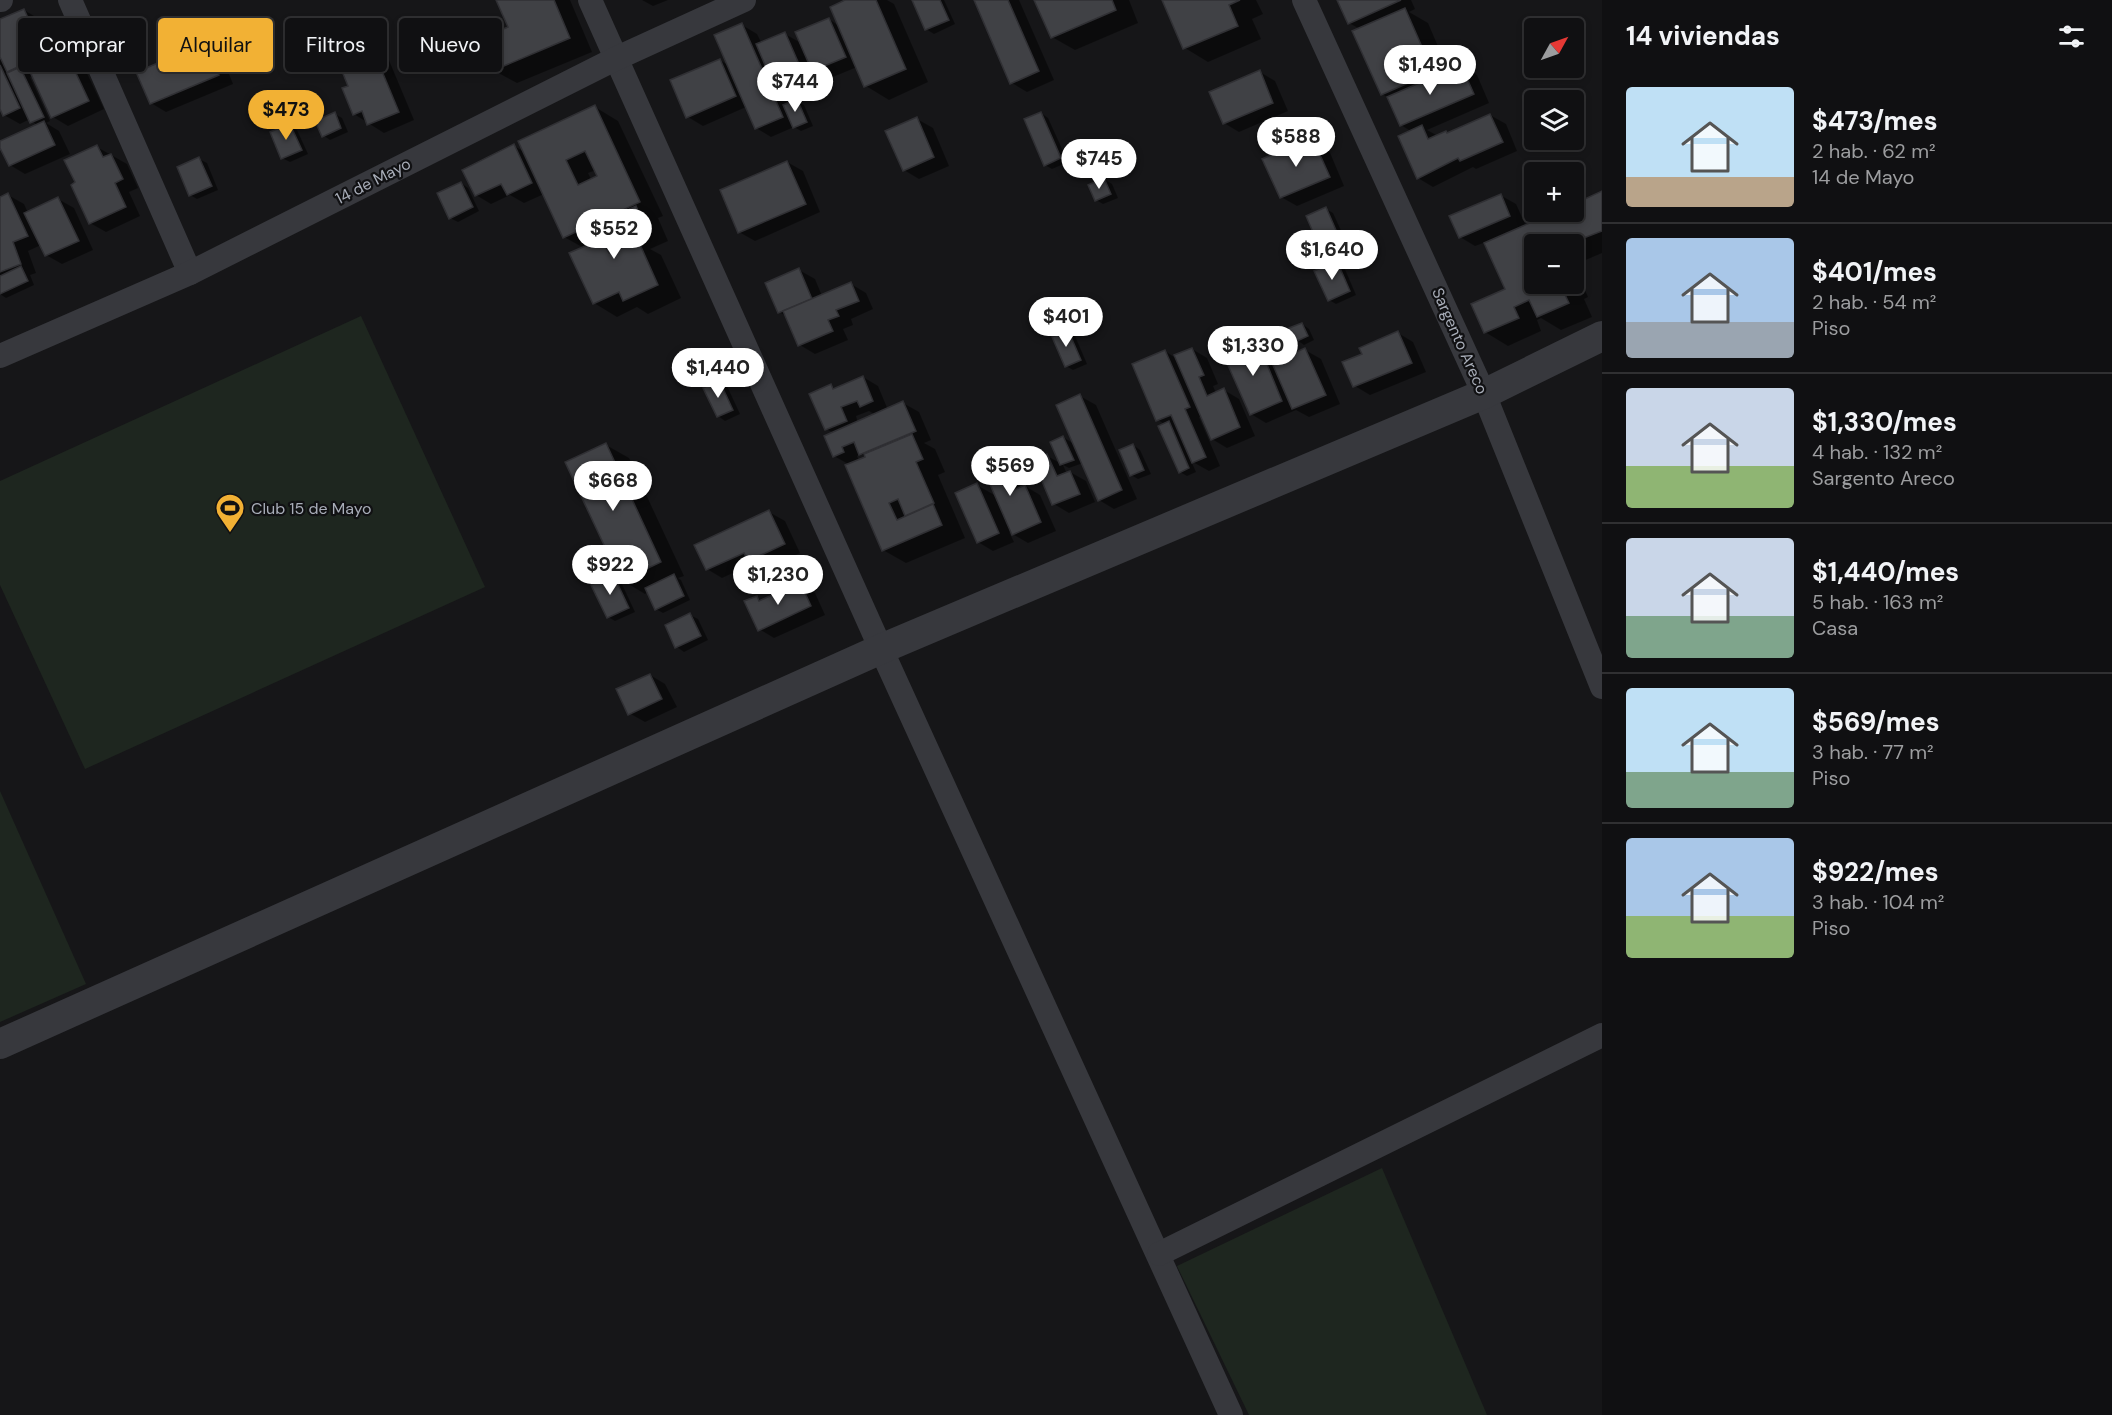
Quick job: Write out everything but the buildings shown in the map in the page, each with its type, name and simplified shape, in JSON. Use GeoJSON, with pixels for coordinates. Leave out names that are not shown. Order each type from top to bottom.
{"type":"FeatureCollection","features":[{"type":"Feature","properties":{"kind":"street"},"geometry":{"type":"LineString","coordinates":[[70,0],[190,273]]}},
{"type":"Feature","properties":{"kind":"street"},"geometry":{"type":"LineString","coordinates":[[590,0],[881,649],[1231,1415]]}},
{"type":"Feature","properties":{"kind":"street","name":"14 de Mayo"},"geometry":{"type":"LineString","coordinates":[[0,356],[190,273],[615,59],[744,0]]}},
{"type":"Feature","properties":{"kind":"street","name":"Sargento Areco"},"geometry":{"type":"LineString","coordinates":[[1304,0],[1484,394],[1602,687]]}},
{"type":"Feature","properties":{"kind":"street"},"geometry":{"type":"LineString","coordinates":[[0,1044],[881,649],[1484,394],[1602,336]]}},
{"type":"Feature","properties":{"kind":"street"},"geometry":{"type":"LineString","coordinates":[[1159,1254],[1602,1035]]}},
{"type":"Feature","properties":{"kind":"shaded area","name":"Club 15 de Mayo"},"geometry":{"type":"Polygon","coordinates":[[[361,316],[485,587],[85,769],[0,585],[0,481],[361,316]]]}},
{"type":"Feature","properties":{"kind":"shaded area"},"geometry":{"type":"Polygon","coordinates":[[[0,791],[86,984],[0,1022],[0,791]]]}},
{"type":"Feature","properties":{"kind":"shaded area"},"geometry":{"type":"Polygon","coordinates":[[[1382,1168],[1487,1415],[1249,1415],[1177,1266],[1382,1168]]]}},
{"type":"Feature","properties":{"kind":"place","name":"Club 15 de Mayo"},"geometry":{"type":"Point","coordinates":[230,534]}}]}
